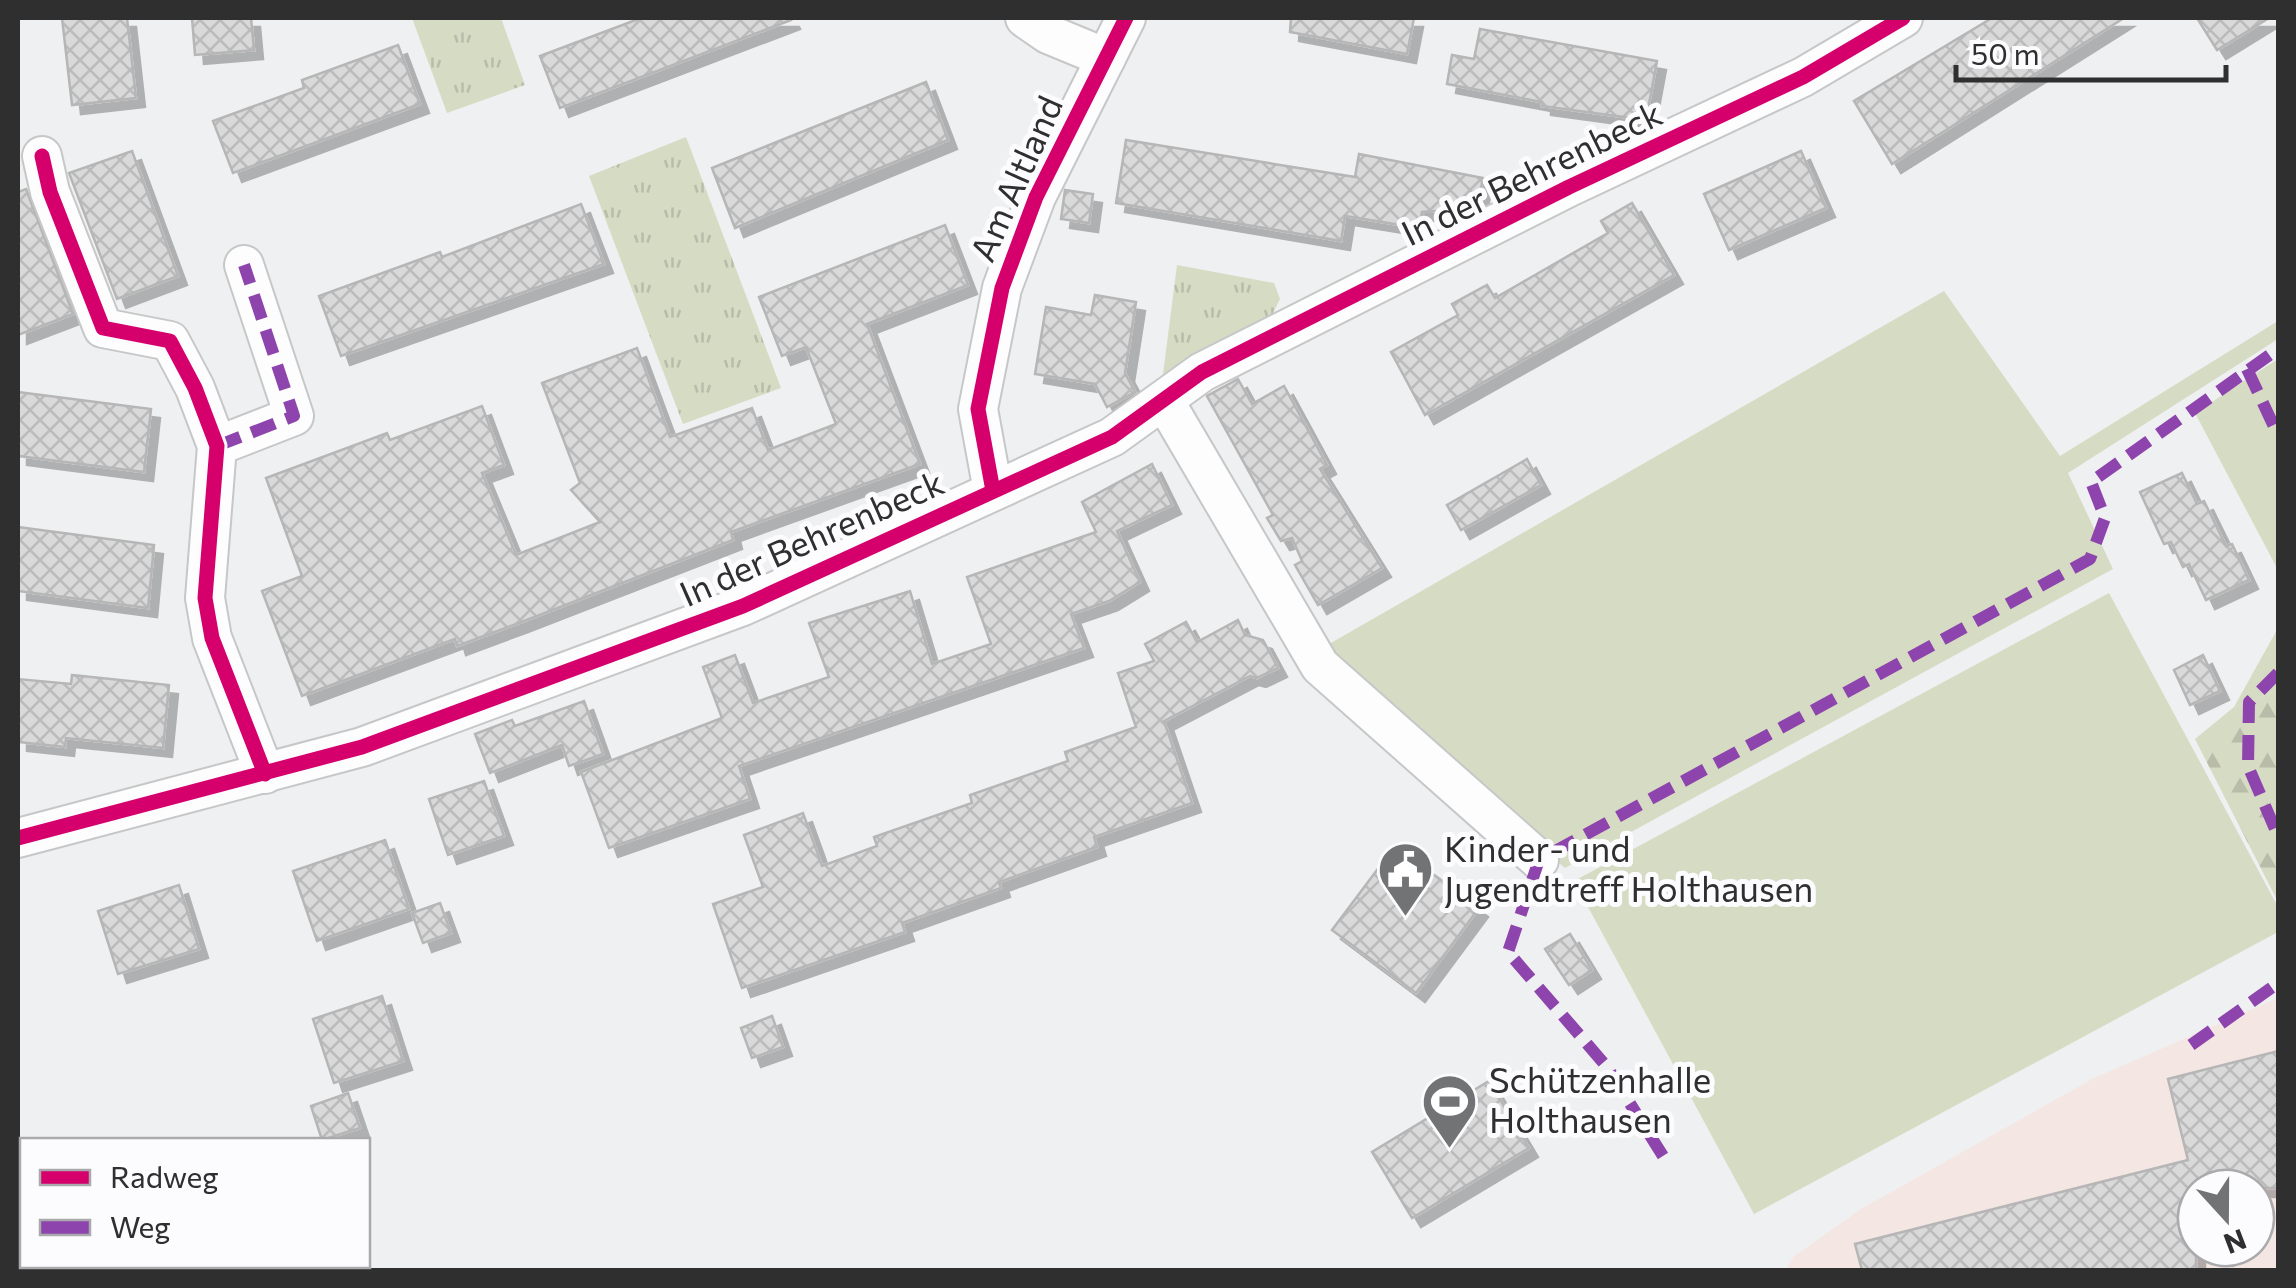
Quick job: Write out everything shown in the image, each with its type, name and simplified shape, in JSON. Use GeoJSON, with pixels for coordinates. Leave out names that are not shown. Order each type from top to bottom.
{"type":"FeatureCollection","features":[{"type":"Feature","properties":{"kind":"street"},"geometry":{"type":"LineString","coordinates":[[1025,18],[1048,34],[1106,58]]}},
{"type":"Feature","properties":{"kind":"street","name":"Am Altland"},"geometry":{"type":"LineString","coordinates":[[993,492],[978,409],[1002,288],[1036,197],[1126,18]]}},
{"type":"Feature","properties":{"kind":"street","name":"In der Behrenbeck"},"geometry":{"type":"LineString","coordinates":[[18,838],[265,774],[399,734],[726,613],[1112,437],[1202,372],[1569,187],[1803,78],[1904,18]]}},
{"type":"Feature","properties":{"kind":"street"},"geometry":{"type":"LineString","coordinates":[[42,156],[50,192],[104,328],[170,341],[195,388],[217,446],[205,598],[212,638],[265,774]]}},
{"type":"Feature","properties":{"kind":"street"},"geometry":{"type":"LineString","coordinates":[[217,446],[294,416],[244,264]]}},
{"type":"Feature","properties":{"kind":"street"},"geometry":{"type":"LineString","coordinates":[[1165,402],[1320,666],[1539,860]]}},
{"type":"Feature","properties":{"kind":"shaded area"},"geometry":{"type":"Polygon","coordinates":[[[2278,998],[2278,1270],[1786,1270],[1793,1257],[1861,1209],[2094,1078],[2278,998]]]}},
{"type":"Feature","properties":{"kind":"green space"},"geometry":{"type":"Polygon","coordinates":[[[412,18],[501,18],[525,85],[447,113],[412,18]]]}},
{"type":"Feature","properties":{"kind":"green space"},"geometry":{"type":"Polygon","coordinates":[[[686,137],[781,388],[683,424],[589,176],[686,137]]]}},
{"type":"Feature","properties":{"kind":"green space"},"geometry":{"type":"Polygon","coordinates":[[[1177,265],[1274,283],[1280,299],[1273,313],[1163,374],[1177,265]]]}},
{"type":"Feature","properties":{"kind":"green space"},"geometry":{"type":"Polygon","coordinates":[[[1944,291],[2060,456],[2278,321],[2278,339],[2068,473],[2113,569],[1565,868],[1411,738],[1317,651],[1944,291]]]}},
{"type":"Feature","properties":{"kind":"green space"},"geometry":{"type":"Polygon","coordinates":[[[2278,359],[2278,570],[2195,413],[2278,359]]]}},
{"type":"Feature","properties":{"kind":"green space"},"geometry":{"type":"Polygon","coordinates":[[[2109,593],[2278,907],[2278,932],[1754,1214],[1574,881],[2109,593]]]}},
{"type":"Feature","properties":{"kind":"green space"},"geometry":{"type":"Polygon","coordinates":[[[2278,628],[2278,690],[2234,707],[2278,628]]]}},
{"type":"Feature","properties":{"kind":"green space"},"geometry":{"type":"Polygon","coordinates":[[[2278,690],[2278,902],[2195,739],[2234,707],[2278,690]]]}},
{"type":"Feature","properties":{"kind":"building"},"geometry":{"type":"Polygon","coordinates":[[[62,18],[127,18],[136,98],[72,105],[62,18]]]}},
{"type":"Feature","properties":{"kind":"building"},"geometry":{"type":"Polygon","coordinates":[[[192,18],[251,18],[254,50],[195,55],[192,18]]]}},
{"type":"Feature","properties":{"kind":"building"},"geometry":{"type":"Polygon","coordinates":[[[641,18],[791,20],[560,108],[540,56],[641,18]]]}},
{"type":"Feature","properties":{"kind":"building"},"geometry":{"type":"Polygon","coordinates":[[[1291,18],[1414,18],[1407,54],[1290,32],[1291,18]]]}},
{"type":"Feature","properties":{"kind":"building"},"geometry":{"type":"Polygon","coordinates":[[[1992,18],[2124,18],[1892,164],[1854,101],[1992,18]]]}},
{"type":"Feature","properties":{"kind":"building"},"geometry":{"type":"Polygon","coordinates":[[[2197,18],[2269,18],[2217,50],[2197,18]]]}},
{"type":"Feature","properties":{"kind":"building"},"geometry":{"type":"Polygon","coordinates":[[[1480,29],[1657,61],[1646,120],[1542,106],[1542,102],[1447,84],[1452,55],[1474,59],[1480,29]]]}},
{"type":"Feature","properties":{"kind":"building"},"geometry":{"type":"Polygon","coordinates":[[[398,45],[420,104],[233,173],[213,121],[304,88],[302,80],[398,45]]]}},
{"type":"Feature","properties":{"kind":"building"},"geometry":{"type":"Polygon","coordinates":[[[926,82],[948,140],[735,228],[712,168],[926,82]]]}},
{"type":"Feature","properties":{"kind":"building"},"geometry":{"type":"Polygon","coordinates":[[[1126,140],[1355,177],[1359,154],[1483,178],[1477,208],[1422,212],[1419,228],[1345,216],[1341,241],[1116,203],[1126,140]]]}},
{"type":"Feature","properties":{"kind":"building"},"geometry":{"type":"Polygon","coordinates":[[[132,151],[178,276],[117,299],[69,173],[132,151]]]}},
{"type":"Feature","properties":{"kind":"building"},"geometry":{"type":"Polygon","coordinates":[[[1801,151],[1826,208],[1729,250],[1704,194],[1801,151]]]}},
{"type":"Feature","properties":{"kind":"building"},"geometry":{"type":"Polygon","coordinates":[[[26,189],[73,314],[18,335],[18,192],[26,189]]]}},
{"type":"Feature","properties":{"kind":"building"},"geometry":{"type":"Polygon","coordinates":[[[1065,190],[1093,194],[1089,223],[1061,219],[1065,190]]]}},
{"type":"Feature","properties":{"kind":"building"},"geometry":{"type":"Polygon","coordinates":[[[1632,203],[1674,275],[1425,415],[1391,352],[1458,315],[1452,304],[1487,285],[1495,298],[1608,233],[1601,221],[1632,203]]]}},
{"type":"Feature","properties":{"kind":"building"},"geometry":{"type":"Polygon","coordinates":[[[581,204],[604,264],[341,356],[319,296],[440,252],[442,257],[581,204]]]}},
{"type":"Feature","properties":{"kind":"building"},"geometry":{"type":"Polygon","coordinates":[[[945,225],[968,285],[867,324],[920,464],[731,532],[733,540],[519,623],[457,646],[455,639],[302,696],[262,591],[302,576],[266,478],[387,433],[390,440],[482,406],[504,465],[482,473],[516,555],[600,522],[571,490],[580,483],[542,383],[637,348],[670,437],[752,408],[768,450],[836,424],[806,347],[782,356],[759,297],[945,225]]]}},
{"type":"Feature","properties":{"kind":"building"},"geometry":{"type":"Polygon","coordinates":[[[1095,295],[1136,302],[1125,373],[1135,392],[1107,407],[1095,384],[1035,374],[1046,307],[1091,315],[1095,295]]]}},
{"type":"Feature","properties":{"kind":"building"},"geometry":{"type":"Polygon","coordinates":[[[1238,379],[1252,404],[1284,386],[1327,465],[1320,469],[1382,568],[1318,605],[1295,565],[1302,561],[1292,538],[1281,541],[1267,518],[1273,515],[1207,396],[1238,379]]]}},
{"type":"Feature","properties":{"kind":"building"},"geometry":{"type":"Polygon","coordinates":[[[18,392],[151,409],[144,472],[18,456],[18,392]]]}},
{"type":"Feature","properties":{"kind":"building"},"geometry":{"type":"Polygon","coordinates":[[[1527,459],[1541,485],[1461,530],[1447,505],[1527,459]]]}},
{"type":"Feature","properties":{"kind":"building"},"geometry":{"type":"Polygon","coordinates":[[[1152,464],[1172,505],[1117,531],[1140,582],[1109,601],[1071,614],[1084,648],[739,766],[750,799],[609,848],[581,772],[722,718],[703,667],[735,655],[753,703],[829,677],[809,623],[910,591],[932,664],[991,644],[967,577],[1096,532],[1082,502],[1152,464]]]}},
{"type":"Feature","properties":{"kind":"building"},"geometry":{"type":"Polygon","coordinates":[[[2182,473],[2197,504],[2204,501],[2226,546],[2232,544],[2249,580],[2206,600],[2189,564],[2183,567],[2171,542],[2164,544],[2140,492],[2182,473]]]}},
{"type":"Feature","properties":{"kind":"building"},"geometry":{"type":"Polygon","coordinates":[[[18,527],[154,545],[148,608],[18,591],[18,527]]]}},
{"type":"Feature","properties":{"kind":"building"},"geometry":{"type":"Polygon","coordinates":[[[1238,620],[1245,635],[1263,640],[1278,668],[1257,678],[1250,676],[1164,721],[1192,803],[1094,837],[1097,847],[999,882],[1001,888],[902,923],[905,932],[742,988],[713,904],[763,887],[744,835],[803,813],[822,866],[877,846],[874,837],[972,803],[970,795],[1068,761],[1065,752],[1136,727],[1118,673],[1154,661],[1145,644],[1186,622],[1197,642],[1238,620]]]}},
{"type":"Feature","properties":{"kind":"building"},"geometry":{"type":"Polygon","coordinates":[[[2203,655],[2220,691],[2190,705],[2174,670],[2203,655]]]}},
{"type":"Feature","properties":{"kind":"building"},"geometry":{"type":"Polygon","coordinates":[[[72,675],[169,685],[163,748],[66,738],[65,747],[18,742],[18,679],[71,684],[72,675]]]}},
{"type":"Feature","properties":{"kind":"building"},"geometry":{"type":"Polygon","coordinates":[[[584,701],[603,754],[569,766],[562,745],[490,773],[475,734],[512,720],[515,726],[584,701]]]}},
{"type":"Feature","properties":{"kind":"building"},"geometry":{"type":"Polygon","coordinates":[[[484,781],[504,836],[448,855],[429,799],[484,781]]]}},
{"type":"Feature","properties":{"kind":"building"},"geometry":{"type":"Polygon","coordinates":[[[385,840],[409,909],[317,941],[293,871],[385,840]]]}},
{"type":"Feature","properties":{"kind":"building","name":"Kinder- und Jugendtreff Holthausen"},"geometry":{"type":"Polygon","coordinates":[[[1395,846],[1479,908],[1416,993],[1332,930],[1395,846]]]}},
{"type":"Feature","properties":{"kind":"building"},"geometry":{"type":"Polygon","coordinates":[[[179,885],[199,949],[118,974],[98,911],[179,885]]]}},
{"type":"Feature","properties":{"kind":"building"},"geometry":{"type":"Polygon","coordinates":[[[440,903],[451,933],[423,943],[412,913],[440,903]]]}},
{"type":"Feature","properties":{"kind":"building"},"geometry":{"type":"Polygon","coordinates":[[[1570,934],[1592,970],[1569,985],[1545,949],[1570,934]]]}},
{"type":"Feature","properties":{"kind":"building"},"geometry":{"type":"Polygon","coordinates":[[[382,996],[403,1061],[334,1083],[313,1019],[382,996]]]}},
{"type":"Feature","properties":{"kind":"building"},"geometry":{"type":"Polygon","coordinates":[[[772,1016],[783,1047],[752,1058],[741,1028],[772,1016]]]}},
{"type":"Feature","properties":{"kind":"building"},"geometry":{"type":"Polygon","coordinates":[[[2278,1051],[2278,1188],[2276,1168],[2176,1168],[2176,1268],[2196,1270],[1862,1270],[1855,1244],[2188,1160],[2168,1079],[2278,1051]]]}},
{"type":"Feature","properties":{"kind":"building","name":"Schützenhalle Holthausen"},"geometry":{"type":"Polygon","coordinates":[[[1489,1081],[1529,1148],[1412,1218],[1372,1152],[1489,1081]]]}},
{"type":"Feature","properties":{"kind":"building"},"geometry":{"type":"Polygon","coordinates":[[[348,1093],[360,1128],[321,1138],[311,1106],[348,1093]]]}},
{"type":"Feature","properties":{"kind":"marked path"},"geometry":{"type":"LineString","coordinates":[[217,446],[294,416],[244,265]]}},
{"type":"Feature","properties":{"kind":"marked path"},"geometry":{"type":"LineString","coordinates":[[1663,1156],[1607,1067],[1508,952],[1539,860],[2090,559],[2105,518],[2091,482],[2278,349]]}},
{"type":"Feature","properties":{"kind":"marked path"},"geometry":{"type":"LineString","coordinates":[[2247,369],[2278,435]]}},
{"type":"Feature","properties":{"kind":"marked path"},"geometry":{"type":"LineString","coordinates":[[2278,673],[2249,702],[2248,766],[2278,836]]}},
{"type":"Feature","properties":{"kind":"marked path"},"geometry":{"type":"LineString","coordinates":[[2191,1045],[2278,983]]}},
{"type":"Feature","properties":{"kind":"cycle path"},"geometry":{"type":"LineString","coordinates":[[993,491],[978,409],[1002,288],[1036,197],[1126,18]]}},
{"type":"Feature","properties":{"kind":"cycle path"},"geometry":{"type":"LineString","coordinates":[[18,838],[362,747],[743,606],[1112,437],[1202,372],[1569,187],[1803,77],[1903,18]]}},
{"type":"Feature","properties":{"kind":"cycle path"},"geometry":{"type":"LineString","coordinates":[[42,156],[50,192],[103,328],[170,341],[195,388],[217,446],[205,598],[212,638],[265,774]]}},
{"type":"Feature","properties":{"kind":"place","name":"Kinder- und Jugendtreff Holthausen"},"geometry":{"type":"Point","coordinates":[1405,919]}},
{"type":"Feature","properties":{"kind":"place","name":"Schützenhalle Holthausen"},"geometry":{"type":"Point","coordinates":[1450,1150]}}]}
